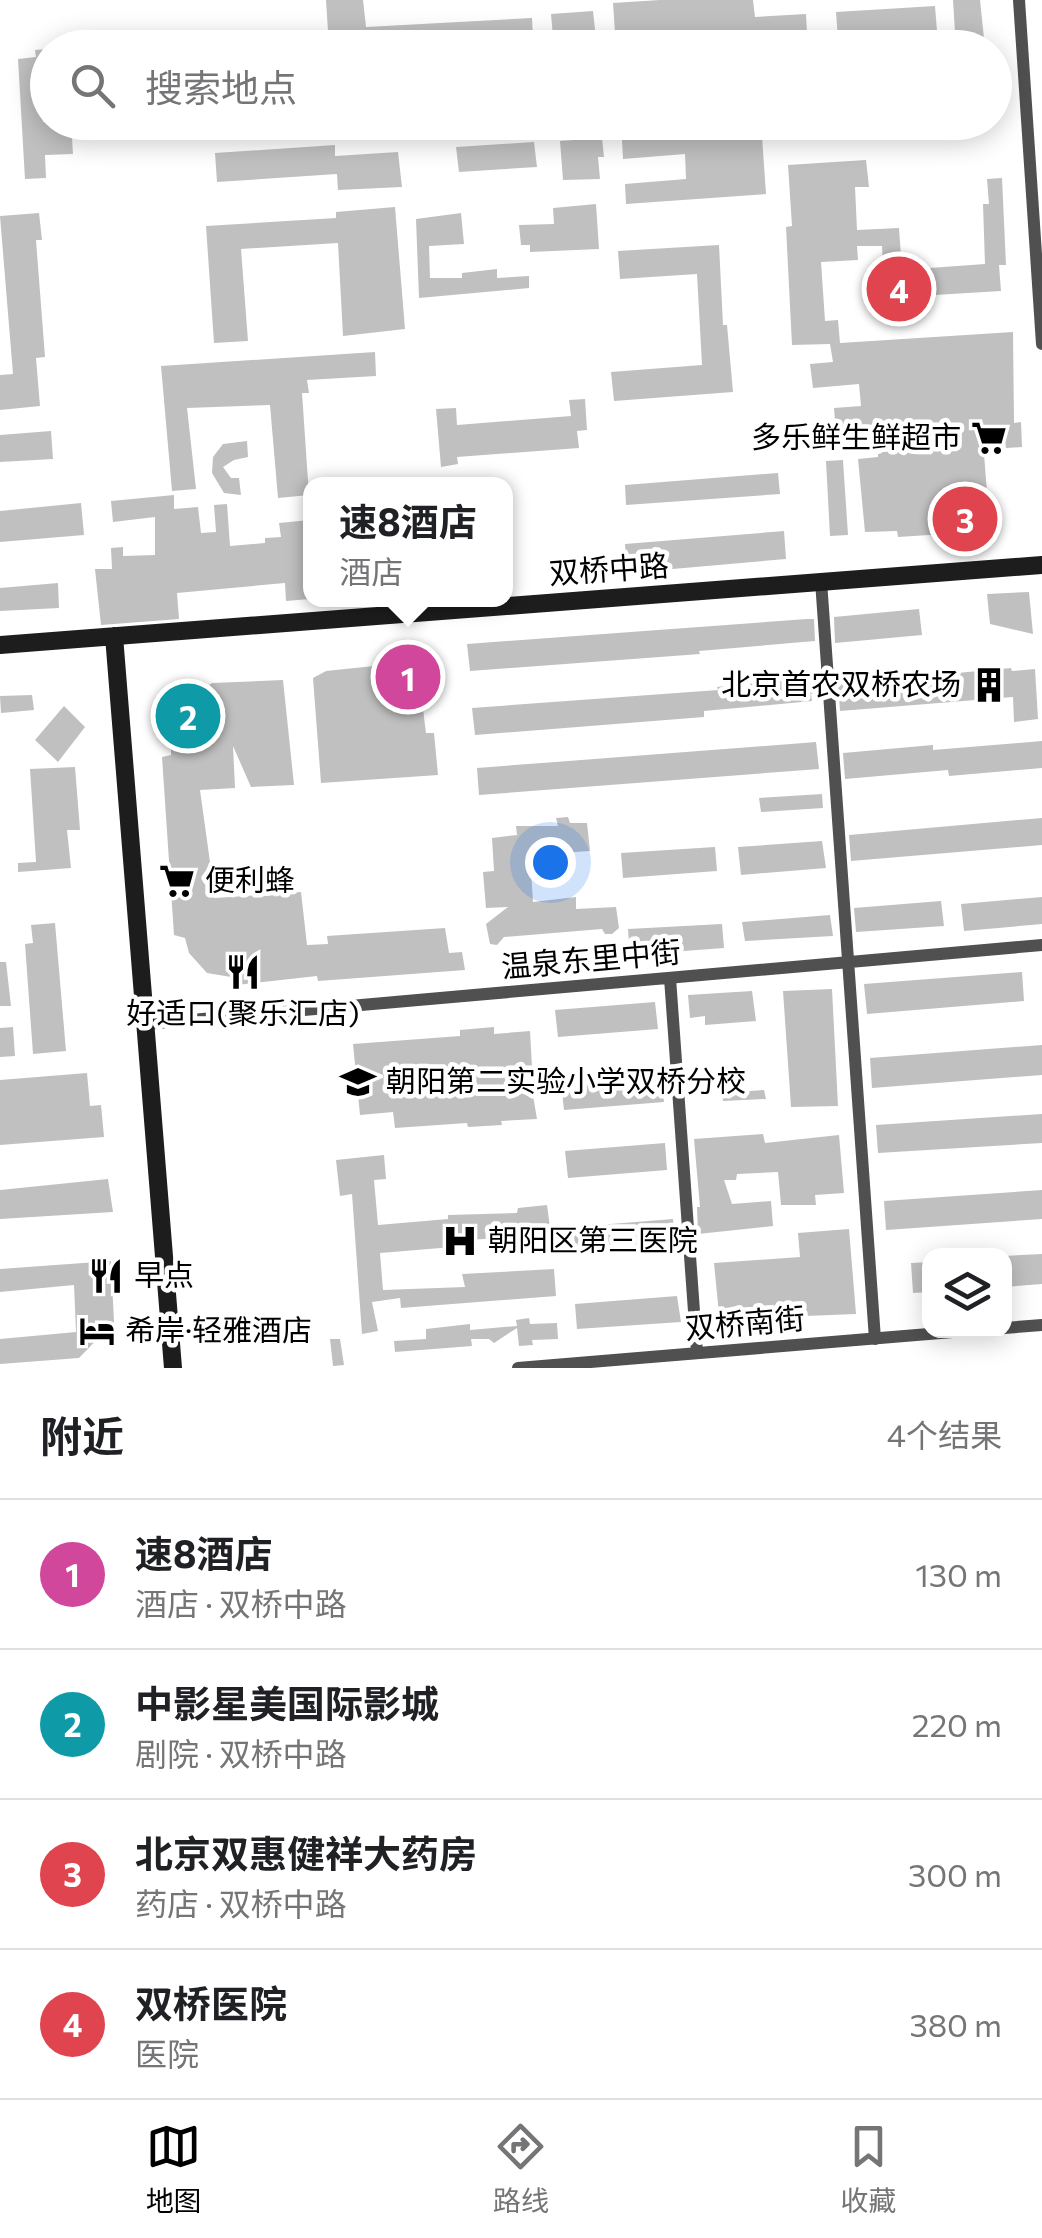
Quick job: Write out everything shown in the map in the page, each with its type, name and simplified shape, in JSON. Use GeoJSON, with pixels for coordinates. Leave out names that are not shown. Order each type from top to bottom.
{"type":"FeatureCollection","features":[{"type":"Feature","properties":{"kind":"street"},"geometry":{"type":"LineString","coordinates":[[1018,0],[1042,344]]}},
{"type":"Feature","properties":{"kind":"street","name":"双桥中路"},"geometry":{"type":"LineString","coordinates":[[513,605],[1042,565]]}},
{"type":"Feature","properties":{"kind":"street"},"geometry":{"type":"LineString","coordinates":[[820,581],[875,1339]]}},
{"type":"Feature","properties":{"kind":"street","name":"双桥中路"},"geometry":{"type":"LineString","coordinates":[[0,645],[486,607]]}},
{"type":"Feature","properties":{"kind":"street"},"geometry":{"type":"LineString","coordinates":[[114,636],[172,1368]]}},
{"type":"Feature","properties":{"kind":"street","name":"温泉东里中街"},"geometry":{"type":"LineString","coordinates":[[145,1024],[1042,945]]}},
{"type":"Feature","properties":{"kind":"street"},"geometry":{"type":"LineString","coordinates":[[670,978],[696,1354]]}},
{"type":"Feature","properties":{"kind":"street"},"geometry":{"type":"LineString","coordinates":[[1012,1327],[1042,1325]]}},
{"type":"Feature","properties":{"kind":"street","name":"双桥南街"},"geometry":{"type":"LineString","coordinates":[[518,1368],[922,1335]]}},
{"type":"Feature","properties":{"kind":"building"},"geometry":{"type":"Polygon","coordinates":[[[326,0],[363,0],[366,27],[532,18],[533,30],[328,30],[326,0]]]}},
{"type":"Feature","properties":{"kind":"building"},"geometry":{"type":"Polygon","coordinates":[[[753,0],[755,17],[806,14],[807,30],[615,30],[613,3],[753,0]]]}},
{"type":"Feature","properties":{"kind":"building"},"geometry":{"type":"Polygon","coordinates":[[[953,0],[980,0],[983,30],[955,30],[953,0]]]}},
{"type":"Feature","properties":{"kind":"building"},"geometry":{"type":"Polygon","coordinates":[[[935,6],[937,30],[837,30],[836,12],[935,6]]]}},
{"type":"Feature","properties":{"kind":"building"},"geometry":{"type":"Polygon","coordinates":[[[593,11],[595,30],[552,30],[551,14],[593,11]]]}},
{"type":"Feature","properties":{"kind":"building"},"geometry":{"type":"Polygon","coordinates":[[[30,58],[30,140],[72,140],[73,154],[45,155],[46,178],[25,179],[18,59],[30,58]]]}},
{"type":"Feature","properties":{"kind":"building"},"geometry":{"type":"Polygon","coordinates":[[[602,140],[604,157],[598,157],[600,179],[563,180],[560,141],[602,140]]]}},
{"type":"Feature","properties":{"kind":"building"},"geometry":{"type":"Polygon","coordinates":[[[622,140],[762,140],[766,194],[626,204],[625,184],[686,179],[685,154],[623,159],[622,140]]]}},
{"type":"Feature","properties":{"kind":"building"},"geometry":{"type":"Polygon","coordinates":[[[534,142],[537,167],[459,172],[456,147],[534,142]]]}},
{"type":"Feature","properties":{"kind":"building"},"geometry":{"type":"Polygon","coordinates":[[[335,145],[335,156],[398,152],[402,187],[338,190],[337,174],[217,182],[215,153],[335,145]]]}},
{"type":"Feature","properties":{"kind":"building"},"geometry":{"type":"Polygon","coordinates":[[[866,160],[869,187],[855,187],[857,230],[899,228],[902,270],[985,264],[983,204],[989,204],[987,179],[1002,178],[1006,265],[999,265],[1001,291],[885,298],[882,246],[857,246],[858,260],[821,262],[825,321],[838,320],[840,343],[1013,332],[1014,423],[1021,422],[1022,447],[1006,448],[1005,440],[983,441],[990,531],[898,537],[897,531],[865,532],[858,459],[882,453],[880,432],[836,434],[834,408],[861,406],[859,384],[813,388],[810,364],[833,362],[830,344],[792,345],[786,227],[792,226],[788,165],[866,160]]]}},
{"type":"Feature","properties":{"kind":"building"},"geometry":{"type":"Polygon","coordinates":[[[596,204],[599,249],[530,252],[530,245],[521,245],[519,225],[554,224],[553,208],[596,204]]]}},
{"type":"Feature","properties":{"kind":"building"},"geometry":{"type":"Polygon","coordinates":[[[395,207],[405,329],[343,336],[338,243],[241,249],[248,341],[214,343],[206,226],[336,218],[336,212],[395,207]]]}},
{"type":"Feature","properties":{"kind":"building"},"geometry":{"type":"Polygon","coordinates":[[[39,213],[42,240],[36,240],[45,357],[36,358],[40,406],[0,410],[0,375],[13,374],[0,216],[39,213]]]}},
{"type":"Feature","properties":{"kind":"building"},"geometry":{"type":"Polygon","coordinates":[[[461,213],[464,244],[429,246],[430,278],[462,278],[462,273],[497,269],[497,278],[529,276],[529,288],[419,298],[416,219],[461,213]]]}},
{"type":"Feature","properties":{"kind":"building"},"geometry":{"type":"Polygon","coordinates":[[[719,245],[723,325],[727,325],[733,392],[614,401],[611,372],[702,365],[697,274],[620,279],[618,251],[719,245]]]}},
{"type":"Feature","properties":{"kind":"building"},"geometry":{"type":"Polygon","coordinates":[[[375,352],[376,376],[307,380],[309,393],[302,393],[308,477],[303,477],[303,496],[278,498],[270,405],[187,408],[196,489],[172,491],[161,366],[375,352]]]}},
{"type":"Feature","properties":{"kind":"building"},"geometry":{"type":"Polygon","coordinates":[[[585,399],[587,430],[577,431],[579,448],[457,457],[458,464],[441,467],[436,409],[456,408],[457,425],[571,416],[569,400],[585,399]]]}},
{"type":"Feature","properties":{"kind":"building"},"geometry":{"type":"Polygon","coordinates":[[[51,431],[53,459],[0,462],[0,435],[51,431]]]}},
{"type":"Feature","properties":{"kind":"building"},"geometry":{"type":"Polygon","coordinates":[[[247,441],[248,457],[223,467],[231,478],[239,478],[241,495],[224,493],[212,473],[213,457],[223,444],[247,441]]]}},
{"type":"Feature","properties":{"kind":"building"},"geometry":{"type":"Polygon","coordinates":[[[843,460],[848,535],[830,536],[826,461],[843,460]]]}},
{"type":"Feature","properties":{"kind":"building"},"geometry":{"type":"Polygon","coordinates":[[[778,473],[780,494],[626,505],[625,485],[778,473]]]}},
{"type":"Feature","properties":{"kind":"building"},"geometry":{"type":"Polygon","coordinates":[[[174,495],[174,509],[198,507],[201,533],[216,532],[214,505],[227,504],[230,546],[265,543],[265,538],[281,537],[279,523],[303,521],[303,600],[286,601],[285,583],[177,593],[179,619],[101,625],[95,569],[112,569],[111,548],[123,547],[123,556],[155,555],[155,517],[113,522],[111,501],[174,495]]]}},
{"type":"Feature","properties":{"kind":"building"},"geometry":{"type":"Polygon","coordinates":[[[81,503],[84,535],[0,542],[0,511],[81,503]]]}},
{"type":"Feature","properties":{"kind":"building"},"geometry":{"type":"Polygon","coordinates":[[[784,531],[786,559],[627,573],[625,544],[784,531]]]}},
{"type":"Feature","properties":{"kind":"building"},"geometry":{"type":"Polygon","coordinates":[[[58,583],[59,608],[0,611],[0,588],[58,583]]]}},
{"type":"Feature","properties":{"kind":"building"},"geometry":{"type":"Polygon","coordinates":[[[1029,592],[1033,634],[990,624],[987,594],[1029,592]]]}},
{"type":"Feature","properties":{"kind":"building"},"geometry":{"type":"Polygon","coordinates":[[[919,609],[922,635],[835,643],[834,617],[919,609]]]}},
{"type":"Feature","properties":{"kind":"building"},"geometry":{"type":"Polygon","coordinates":[[[814,619],[815,641],[470,671],[467,644],[814,619]]]}},
{"type":"Feature","properties":{"kind":"building"},"geometry":{"type":"Polygon","coordinates":[[[393,664],[392,669],[408,669],[420,685],[426,733],[434,733],[438,775],[321,783],[313,678],[326,671],[393,664]]]}},
{"type":"Feature","properties":{"kind":"building"},"geometry":{"type":"Polygon","coordinates":[[[1035,669],[1038,719],[1014,722],[1013,697],[840,711],[838,684],[1035,669]]]}},
{"type":"Feature","properties":{"kind":"building"},"geometry":{"type":"Polygon","coordinates":[[[813,678],[812,701],[704,711],[704,717],[475,735],[472,708],[718,690],[717,687],[813,678]]]}},
{"type":"Feature","properties":{"kind":"building"},"geometry":{"type":"Polygon","coordinates":[[[283,680],[294,785],[251,787],[233,746],[235,788],[200,790],[215,898],[301,892],[307,945],[328,944],[327,936],[445,928],[449,953],[462,952],[465,970],[318,981],[317,976],[237,985],[237,978],[207,973],[189,953],[185,938],[174,935],[162,757],[171,755],[180,713],[188,700],[212,683],[283,680]]]}},
{"type":"Feature","properties":{"kind":"building"},"geometry":{"type":"Polygon","coordinates":[[[32,695],[34,710],[1,713],[0,696],[32,695]]]}},
{"type":"Feature","properties":{"kind":"building"},"geometry":{"type":"Polygon","coordinates":[[[64,706],[85,727],[58,762],[35,740],[64,706]]]}},
{"type":"Feature","properties":{"kind":"building"},"geometry":{"type":"Polygon","coordinates":[[[1042,741],[1042,768],[949,776],[948,770],[845,779],[843,753],[1042,741]]]}},
{"type":"Feature","properties":{"kind":"building"},"geometry":{"type":"Polygon","coordinates":[[[816,742],[819,769],[479,795],[477,768],[816,742]]]}},
{"type":"Feature","properties":{"kind":"building"},"geometry":{"type":"Polygon","coordinates":[[[75,767],[80,830],[67,830],[71,868],[18,872],[18,863],[36,862],[30,769],[75,767]]]}},
{"type":"Feature","properties":{"kind":"building"},"geometry":{"type":"Polygon","coordinates":[[[822,794],[823,808],[761,812],[759,798],[822,794]]]}},
{"type":"Feature","properties":{"kind":"building"},"geometry":{"type":"Polygon","coordinates":[[[568,817],[570,823],[587,823],[590,851],[530,855],[533,902],[576,897],[576,909],[616,907],[619,928],[612,934],[605,934],[602,929],[504,937],[497,945],[490,944],[486,924],[508,907],[486,908],[483,872],[494,871],[492,838],[517,835],[516,826],[558,826],[556,818],[568,817]]]}},
{"type":"Feature","properties":{"kind":"building"},"geometry":{"type":"Polygon","coordinates":[[[1042,818],[1042,845],[851,861],[849,835],[1042,818]]]}},
{"type":"Feature","properties":{"kind":"building"},"geometry":{"type":"Polygon","coordinates":[[[822,841],[826,868],[741,875],[738,847],[822,841]]]}},
{"type":"Feature","properties":{"kind":"building"},"geometry":{"type":"Polygon","coordinates":[[[715,847],[717,871],[623,878],[621,853],[715,847]]]}},
{"type":"Feature","properties":{"kind":"building"},"geometry":{"type":"Polygon","coordinates":[[[1042,897],[1042,924],[964,931],[961,904],[1042,897]]]}},
{"type":"Feature","properties":{"kind":"building"},"geometry":{"type":"Polygon","coordinates":[[[941,901],[944,926],[856,932],[854,908],[941,901]]]}},
{"type":"Feature","properties":{"kind":"building"},"geometry":{"type":"Polygon","coordinates":[[[830,915],[833,936],[745,941],[742,922],[830,915]]]}},
{"type":"Feature","properties":{"kind":"building"},"geometry":{"type":"Polygon","coordinates":[[[55,923],[66,1051],[33,1054],[25,944],[33,943],[31,925],[55,923]]]}},
{"type":"Feature","properties":{"kind":"building"},"geometry":{"type":"Polygon","coordinates":[[[722,924],[724,948],[630,955],[628,929],[722,924]]]}},
{"type":"Feature","properties":{"kind":"building"},"geometry":{"type":"Polygon","coordinates":[[[0,962],[6,962],[11,1006],[0,1006],[0,962]]]}},
{"type":"Feature","properties":{"kind":"building"},"geometry":{"type":"Polygon","coordinates":[[[1022,972],[1024,1001],[867,1014],[864,984],[1022,972]]]}},
{"type":"Feature","properties":{"kind":"building"},"geometry":{"type":"Polygon","coordinates":[[[832,989],[838,1106],[791,1107],[783,991],[832,989]]]}},
{"type":"Feature","properties":{"kind":"building"},"geometry":{"type":"Polygon","coordinates":[[[752,991],[756,1021],[705,1025],[705,1016],[690,1018],[688,995],[752,991]]]}},
{"type":"Feature","properties":{"kind":"building"},"geometry":{"type":"Polygon","coordinates":[[[655,1002],[658,1029],[558,1037],[555,1010],[655,1002]]]}},
{"type":"Feature","properties":{"kind":"building"},"geometry":{"type":"Polygon","coordinates":[[[13,1027],[15,1056],[0,1057],[0,1028],[13,1027]]]}},
{"type":"Feature","properties":{"kind":"building"},"geometry":{"type":"Polygon","coordinates":[[[494,1027],[494,1034],[530,1031],[532,1067],[504,1070],[507,1093],[532,1090],[537,1119],[501,1121],[502,1125],[395,1128],[393,1112],[360,1115],[353,1044],[460,1036],[460,1030],[494,1027]]]}},
{"type":"Feature","properties":{"kind":"building"},"geometry":{"type":"Polygon","coordinates":[[[1042,1045],[1042,1075],[872,1088],[870,1058],[1042,1045]]]}},
{"type":"Feature","properties":{"kind":"building"},"geometry":{"type":"Polygon","coordinates":[[[87,1073],[90,1106],[101,1105],[104,1137],[0,1145],[0,1080],[87,1073]]]}},
{"type":"Feature","properties":{"kind":"building"},"geometry":{"type":"Polygon","coordinates":[[[661,1075],[664,1102],[564,1110],[561,1083],[661,1075]]]}},
{"type":"Feature","properties":{"kind":"building"},"geometry":{"type":"Polygon","coordinates":[[[764,1090],[766,1099],[723,1101],[722,1093],[764,1090]]]}},
{"type":"Feature","properties":{"kind":"building"},"geometry":{"type":"Polygon","coordinates":[[[1042,1114],[1042,1143],[878,1153],[876,1125],[1042,1114]]]}},
{"type":"Feature","properties":{"kind":"building"},"geometry":{"type":"Polygon","coordinates":[[[763,1134],[765,1143],[839,1135],[844,1193],[815,1195],[816,1205],[781,1205],[778,1172],[737,1174],[736,1180],[724,1180],[732,1204],[771,1201],[773,1226],[698,1234],[700,1207],[694,1139],[763,1134]]]}},
{"type":"Feature","properties":{"kind":"building"},"geometry":{"type":"Polygon","coordinates":[[[665,1143],[667,1170],[568,1178],[565,1151],[665,1143]]]}},
{"type":"Feature","properties":{"kind":"building"},"geometry":{"type":"Polygon","coordinates":[[[384,1155],[386,1179],[374,1180],[378,1225],[448,1219],[448,1215],[517,1213],[518,1208],[547,1205],[551,1235],[451,1241],[453,1247],[380,1253],[383,1290],[465,1287],[462,1274],[554,1269],[556,1296],[401,1308],[400,1298],[372,1302],[378,1331],[362,1334],[352,1194],[340,1196],[336,1160],[384,1155]]]}},
{"type":"Feature","properties":{"kind":"building"},"geometry":{"type":"Polygon","coordinates":[[[108,1179],[113,1212],[0,1219],[0,1190],[108,1179]]]}},
{"type":"Feature","properties":{"kind":"building"},"geometry":{"type":"Polygon","coordinates":[[[1042,1190],[1042,1219],[886,1230],[884,1201],[1042,1190]]]}},
{"type":"Feature","properties":{"kind":"building"},"geometry":{"type":"Polygon","coordinates":[[[673,1219],[676,1246],[576,1254],[573,1227],[673,1219]]]}},
{"type":"Feature","properties":{"kind":"building"},"geometry":{"type":"Polygon","coordinates":[[[849,1229],[856,1314],[805,1316],[804,1308],[719,1314],[714,1263],[800,1257],[798,1233],[849,1229]]]}},
{"type":"Feature","properties":{"kind":"building"},"geometry":{"type":"Polygon","coordinates":[[[1042,1254],[1042,1284],[1012,1286],[1012,1256],[1042,1254]]]}},
{"type":"Feature","properties":{"kind":"building"},"geometry":{"type":"Polygon","coordinates":[[[111,1261],[114,1322],[79,1358],[0,1364],[0,1339],[76,1332],[74,1285],[0,1292],[0,1269],[111,1261]]]}},
{"type":"Feature","properties":{"kind":"building"},"geometry":{"type":"Polygon","coordinates":[[[922,1262],[922,1292],[913,1293],[911,1263],[922,1262]]]}},
{"type":"Feature","properties":{"kind":"building"},"geometry":{"type":"Polygon","coordinates":[[[677,1296],[681,1322],[577,1329],[575,1304],[677,1296]]]}},
{"type":"Feature","properties":{"kind":"building"},"geometry":{"type":"Polygon","coordinates":[[[529,1318],[530,1324],[557,1323],[558,1339],[532,1340],[533,1345],[519,1346],[517,1328],[494,1343],[489,1339],[471,1339],[472,1346],[395,1352],[394,1341],[426,1339],[426,1329],[470,1324],[470,1330],[517,1326],[516,1320],[529,1318]]]}},
{"type":"Feature","properties":{"kind":"building"},"geometry":{"type":"Polygon","coordinates":[[[330,1339],[340,1339],[344,1365],[333,1366],[330,1339]]]}},
{"type":"Feature","properties":{"kind":"place","name":"双桥医院"},"geometry":{"type":"Point","coordinates":[899,289]}},
{"type":"Feature","properties":{"kind":"place","name":"多乐鲜生鲜超市"},"geometry":{"type":"Point","coordinates":[989,438]}},
{"type":"Feature","properties":{"kind":"place","name":"北京双惠健祥大药房"},"geometry":{"type":"Point","coordinates":[965,519]}},
{"type":"Feature","properties":{"kind":"place","name":"速8酒店"},"geometry":{"type":"Point","coordinates":[408,677]}},
{"type":"Feature","properties":{"kind":"place","name":"北京首农双桥农场"},"geometry":{"type":"Point","coordinates":[989,685]}},
{"type":"Feature","properties":{"kind":"place","name":"中影星美国际影城"},"geometry":{"type":"Point","coordinates":[188,716]}},
{"type":"Feature","properties":{"kind":"place","name":"便利蜂"},"geometry":{"type":"Point","coordinates":[177,881]}},
{"type":"Feature","properties":{"kind":"place","name":"好适口(聚乐汇店)"},"geometry":{"type":"Point","coordinates":[243,972]}},
{"type":"Feature","properties":{"kind":"place","name":"朝阳第二实验小学双桥分校"},"geometry":{"type":"Point","coordinates":[358,1082]}},
{"type":"Feature","properties":{"kind":"place","name":"朝阳区第三医院"},"geometry":{"type":"Point","coordinates":[460,1241]}},
{"type":"Feature","properties":{"kind":"place","name":"早点"},"geometry":{"type":"Point","coordinates":[106,1276]}},
{"type":"Feature","properties":{"kind":"place","name":"希岸·轻雅酒店"},"geometry":{"type":"Point","coordinates":[97,1331]}}]}
